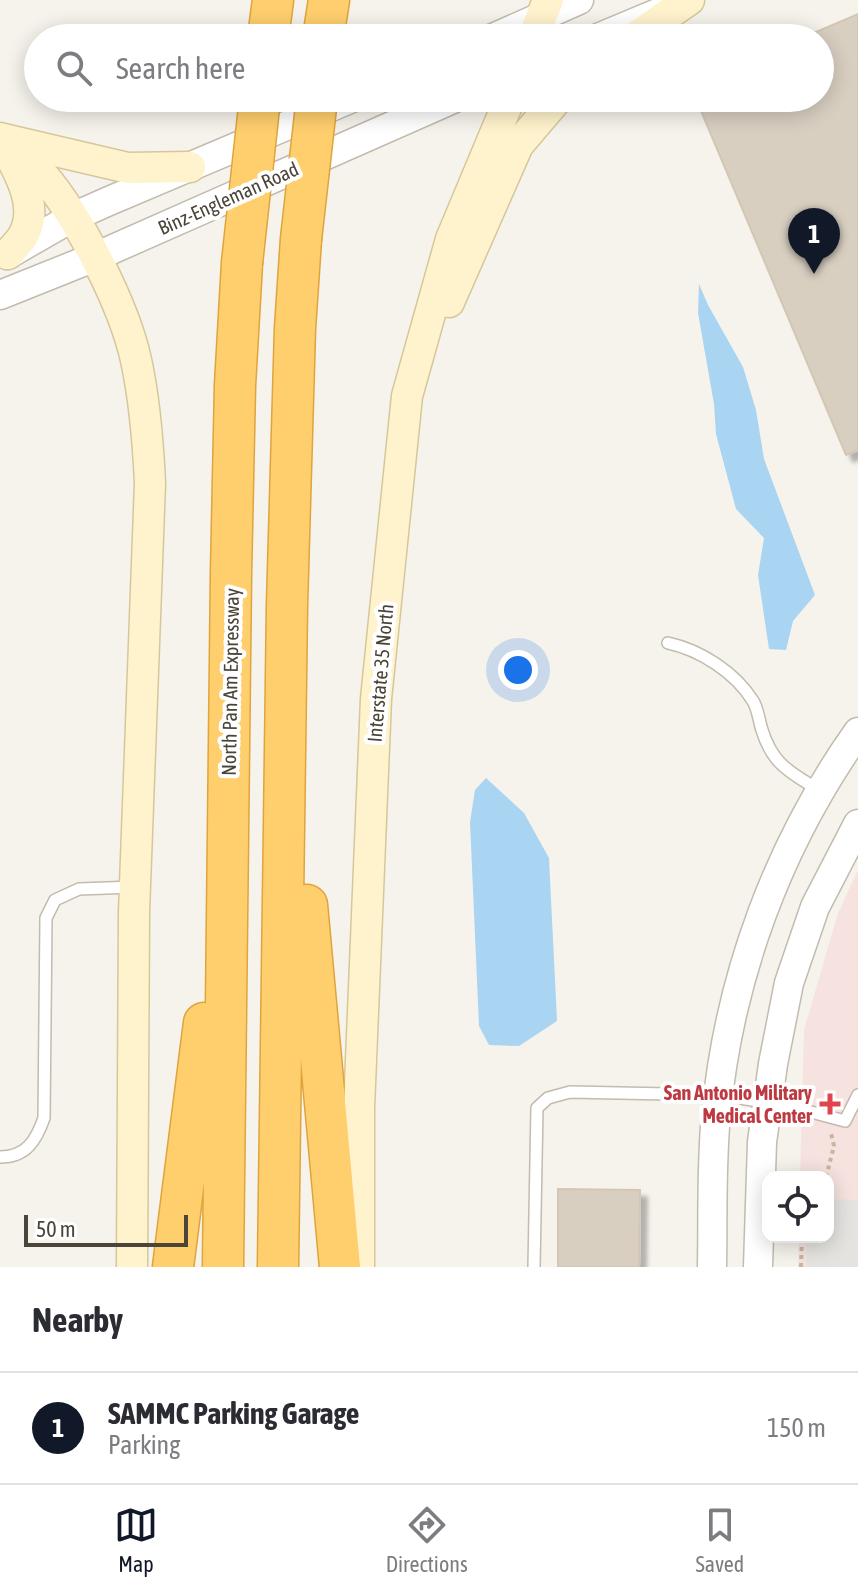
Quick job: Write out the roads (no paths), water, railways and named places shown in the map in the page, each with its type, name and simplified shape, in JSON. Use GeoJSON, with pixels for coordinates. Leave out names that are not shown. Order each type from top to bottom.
{"type":"FeatureCollection","features":[{"type":"Feature","properties":{"kind":"highway"},"geometry":{"type":"LineString","coordinates":[[270,24],[273,0]]}},
{"type":"Feature","properties":{"kind":"highway"},"geometry":{"type":"LineString","coordinates":[[325,24],[329,0]]}},
{"type":"Feature","properties":{"kind":"highway","name":"North Pan Am Expressway"},"geometry":{"type":"LineString","coordinates":[[223,1267],[234,416],[242,263],[258,112]]}},
{"type":"Feature","properties":{"kind":"highway"},"geometry":{"type":"LineString","coordinates":[[278,1267],[287,605],[295,328],[315,112]]}},
{"type":"Feature","properties":{"kind":"highway"},"geometry":{"type":"LineString","coordinates":[[295,328],[307,928],[340,1267]]}},
{"type":"Feature","properties":{"kind":"highway"},"geometry":{"type":"LineString","coordinates":[[173,1267],[229,817]]}},
{"type":"Feature","properties":{"kind":"main road"},"geometry":{"type":"LineString","coordinates":[[654,24],[689,0]]}},
{"type":"Feature","properties":{"kind":"main road","name":"Interstate 35 North"},"geometry":{"type":"LineString","coordinates":[[359,1267],[359,1108],[376,699],[407,396],[451,239],[504,112]]}},
{"type":"Feature","properties":{"kind":"main road"},"geometry":{"type":"LineString","coordinates":[[407,396],[518,145],[546,112]]}},
{"type":"Feature","properties":{"kind":"main road"},"geometry":{"type":"LineString","coordinates":[[1,138],[128,168],[190,167]]}},
{"type":"Feature","properties":{"kind":"main road"},"geometry":{"type":"LineString","coordinates":[[1,138],[40,172],[65,204],[95,257],[122,315],[136,357],[147,424],[150,483],[135,887],[132,1267]]}},
{"type":"Feature","properties":{"kind":"main road"},"geometry":{"type":"LineString","coordinates":[[1,138],[20,175],[28,198],[29,216],[25,233],[4,257]]}},
{"type":"Feature","properties":{"kind":"street"},"geometry":{"type":"LineString","coordinates":[[540,19],[579,0]]}},
{"type":"Feature","properties":{"kind":"street"},"geometry":{"type":"LineString","coordinates":[[632,24],[689,0]]}},
{"type":"Feature","properties":{"kind":"street"},"geometry":{"type":"LineString","coordinates":[[4,257],[73,217],[319,112]]}},
{"type":"Feature","properties":{"kind":"street","name":"Binz-Engleman Road"},"geometry":{"type":"LineString","coordinates":[[0,295],[95,257],[423,112]]}},
{"type":"Feature","properties":{"kind":"street"},"geometry":{"type":"LineString","coordinates":[[712,1267],[718,1095],[727,1029],[750,944],[783,859],[829,772],[858,732]]}},
{"type":"Feature","properties":{"kind":"street"},"geometry":{"type":"LineString","coordinates":[[758,1267],[762,1142],[789,983],[815,907],[858,824]]}},
{"type":"Feature","properties":{"kind":"lane"},"geometry":{"type":"LineString","coordinates":[[668,643],[690,648],[727,672],[754,702],[771,753],[783,768],[809,784]]}},
{"type":"Feature","properties":{"kind":"lane"},"geometry":{"type":"LineString","coordinates":[[0,1157],[14,1157],[36,1140],[44,1118],[46,918],[55,900],[79,889],[135,887]]}},
{"type":"Feature","properties":{"kind":"lane"},"geometry":{"type":"LineString","coordinates":[[534,1267],[537,1108],[548,1098],[570,1092],[718,1095],[845,1121],[858,1095]]}},
{"type":"Feature","properties":{"kind":"water"},"geometry":{"type":"Polygon","coordinates":[[[699,284],[743,367],[756,410],[764,459],[815,595],[793,621],[786,650],[769,649],[758,575],[764,538],[736,509],[716,434],[714,404],[698,313],[699,284]]]}},
{"type":"Feature","properties":{"kind":"water"},"geometry":{"type":"Polygon","coordinates":[[[486,778],[524,813],[549,858],[557,1021],[519,1046],[489,1045],[479,1026],[470,822],[475,790],[486,778]]]}},
{"type":"Feature","properties":{"kind":"place","name":"SAMMC Parking Garage"},"geometry":{"type":"Point","coordinates":[814,274]}},
{"type":"Feature","properties":{"kind":"place","name":"San Antonio Military Medical Center"},"geometry":{"type":"Point","coordinates":[830,1104]}}]}
